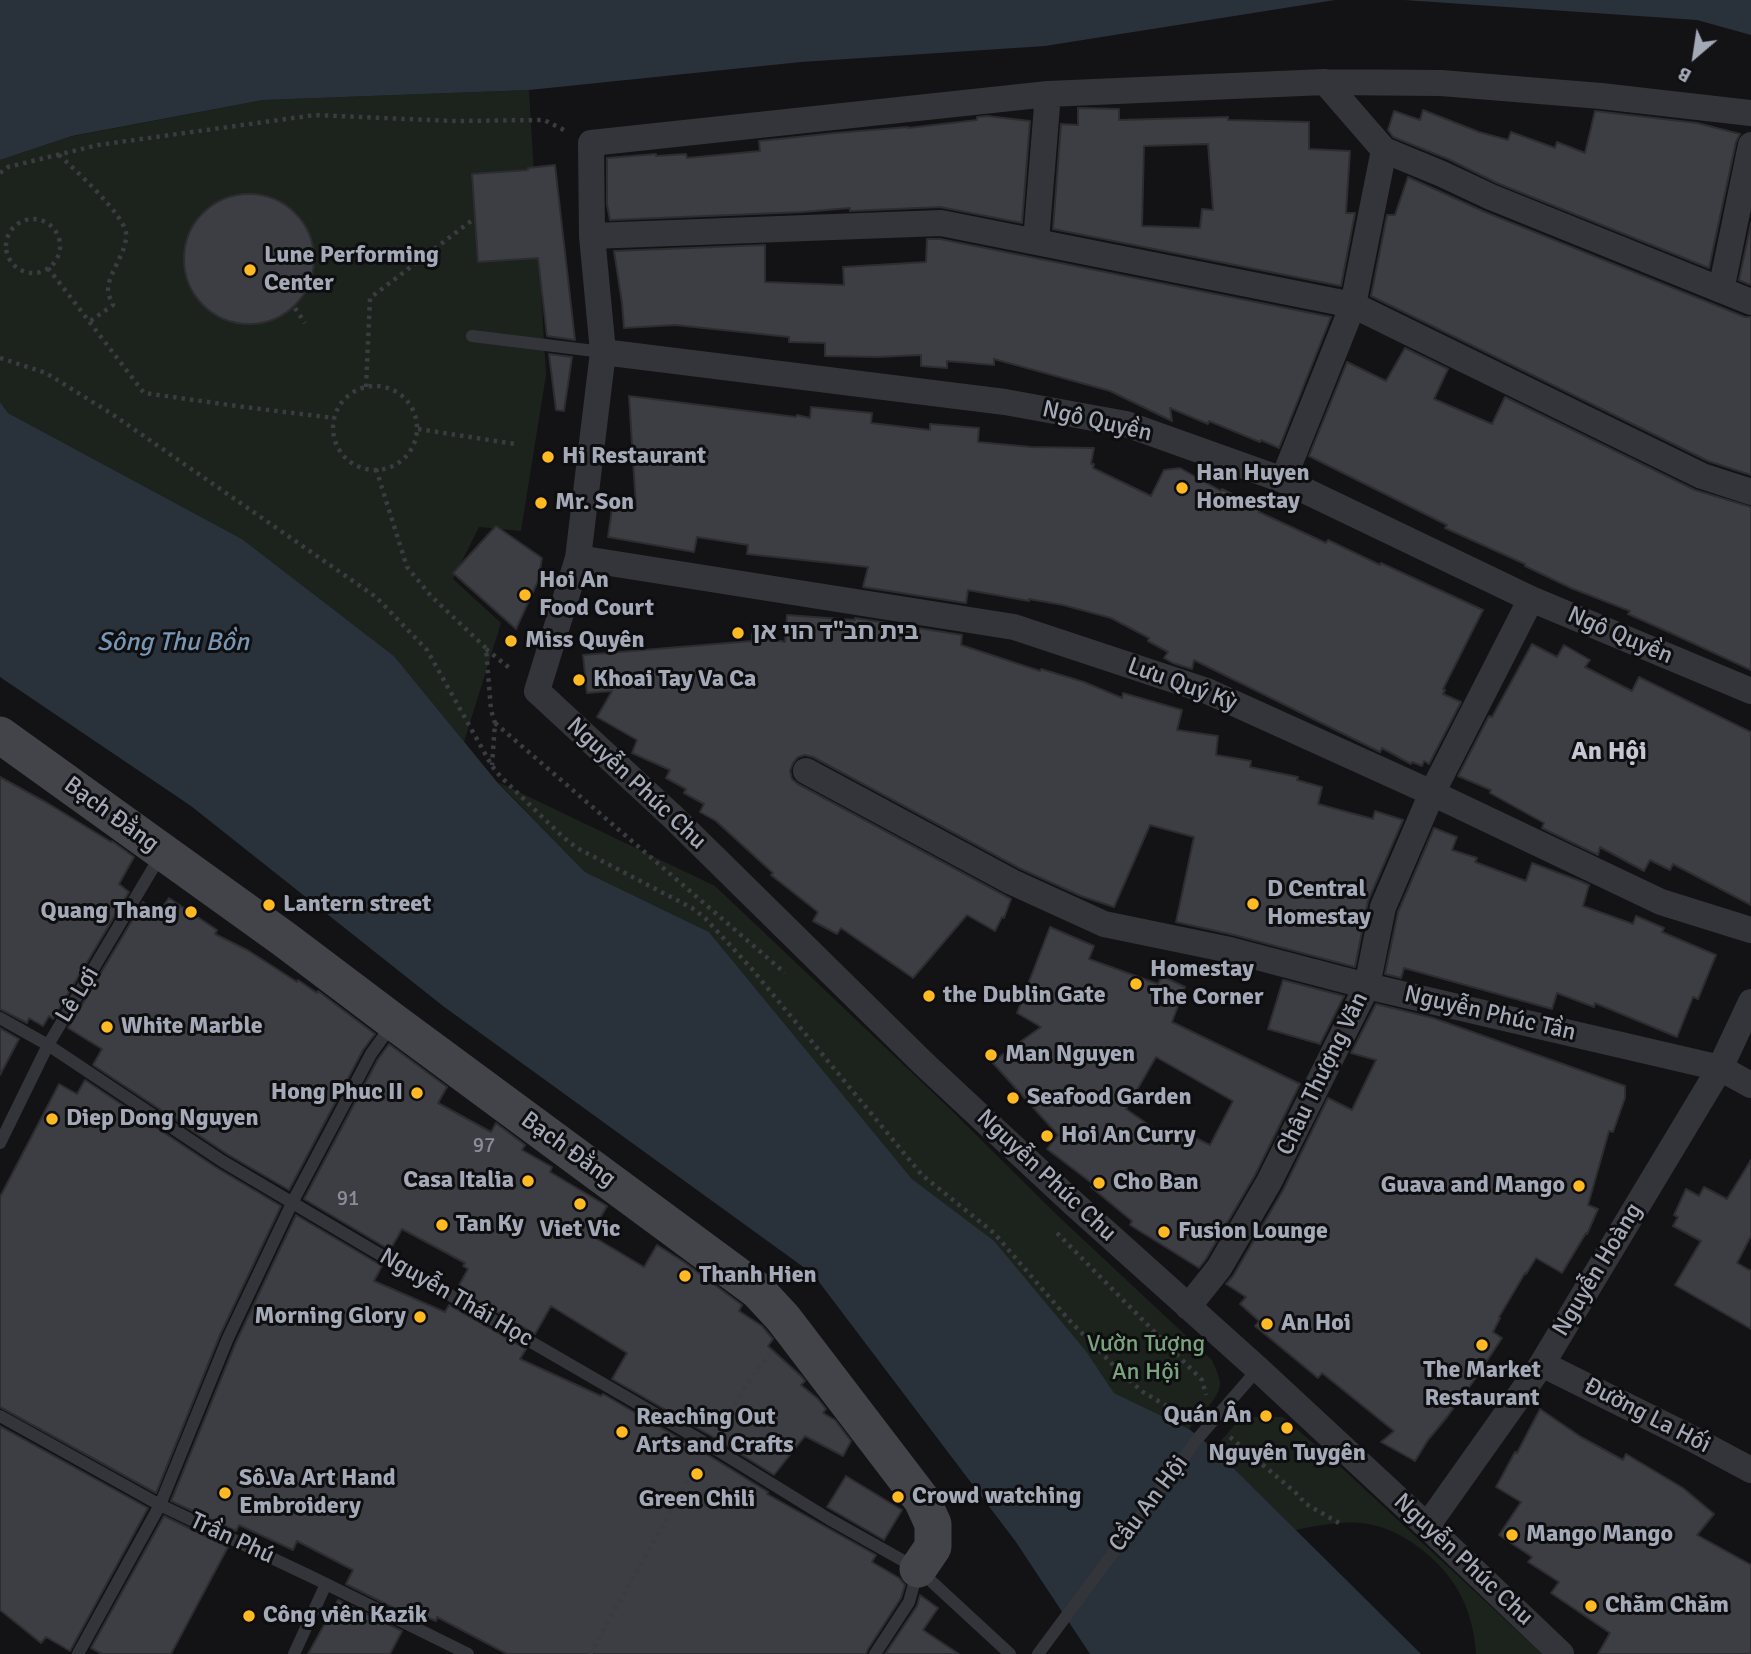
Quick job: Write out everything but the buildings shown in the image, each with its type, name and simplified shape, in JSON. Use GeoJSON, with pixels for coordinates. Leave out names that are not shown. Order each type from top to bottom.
{"type":"FeatureCollection","features":[{"type":"Feature","properties":{"kind":"street"},"geometry":{"type":"LineString","coordinates":[[1325,82],[1384,150],[1491,197],[1751,302]]}},
{"type":"Feature","properties":{"kind":"street"},"geometry":{"type":"LineString","coordinates":[[578,558],[603,352],[592,236],[591,143],[1048,94],[1325,82],[1454,84],[1601,96],[1751,113]]}},
{"type":"Feature","properties":{"kind":"street"},"geometry":{"type":"LineString","coordinates":[[1036,241],[1048,94]]}},
{"type":"Feature","properties":{"kind":"street"},"geometry":{"type":"LineString","coordinates":[[1721,290],[1751,145]]}},
{"type":"Feature","properties":{"kind":"street"},"geometry":{"type":"LineString","coordinates":[[1283,480],[1353,305],[1384,150]]}},
{"type":"Feature","properties":{"kind":"street"},"geometry":{"type":"LineString","coordinates":[[592,236],[941,223],[1353,305],[1702,476],[1751,492]]}},
{"type":"Feature","properties":{"kind":"street","name":"Ngô Quyền"},"geometry":{"type":"LineString","coordinates":[[603,352],[1005,401],[1126,424],[1283,480],[1531,599],[1751,691]]}},
{"type":"Feature","properties":{"kind":"street","name":"Nguyễn Phúc Chu"},"geometry":{"type":"LineString","coordinates":[[578,558],[537,691],[683,827],[924,1064],[1427,1526],[1561,1654]]}},
{"type":"Feature","properties":{"kind":"street","name":"Lưu Quý Kỳ"},"geometry":{"type":"LineString","coordinates":[[578,558],[1014,627],[1207,691],[1432,793],[1661,902],[1751,930]]}},
{"type":"Feature","properties":{"kind":"street","name":"Châu Thượng Văn"},"geometry":{"type":"LineString","coordinates":[[1188,1307],[1219,1268],[1269,1182],[1367,986],[1383,907],[1432,793],[1531,599]]}},
{"type":"Feature","properties":{"kind":"street","name":"Bạch Đằng"},"geometry":{"type":"LineString","coordinates":[[0,735],[285,939],[757,1290],[783,1318],[922,1500],[933,1524],[933,1547],[918,1569]]}},
{"type":"Feature","properties":{"kind":"street","name":"Nguyễn Phúc Tần"},"geometry":{"type":"LineString","coordinates":[[806,771],[1012,882],[1104,924],[1230,950],[1367,986],[1720,1068],[1751,1085]]}},
{"type":"Feature","properties":{"kind":"street","name":"Nguyễn Hoàng"},"geometry":{"type":"LineString","coordinates":[[1427,1526],[1542,1364],[1720,1068],[1751,1002]]}},
{"type":"Feature","properties":{"kind":"street","name":"Đường La Hối"},"geometry":{"type":"LineString","coordinates":[[1542,1364],[1751,1470]]}},
{"type":"Feature","properties":{"kind":"lane"},"geometry":{"type":"LineString","coordinates":[[472,336],[603,352]]}},
{"type":"Feature","properties":{"kind":"lane","name":"Lê Lợi"},"geometry":{"type":"LineString","coordinates":[[0,1143],[48,1045],[163,852]]}},
{"type":"Feature","properties":{"kind":"lane","name":"Nguyễn Thái Học"},"geometry":{"type":"LineString","coordinates":[[0,1018],[48,1045],[222,1161],[918,1569]]}},
{"type":"Feature","properties":{"kind":"lane"},"geometry":{"type":"LineString","coordinates":[[78,1654],[160,1505],[228,1338],[292,1203],[371,1054],[394,1022]]}},
{"type":"Feature","properties":{"kind":"lane","name":"Cầu An Hội"},"geometry":{"type":"LineString","coordinates":[[1038,1654],[1206,1429],[1258,1370]]}},
{"type":"Feature","properties":{"kind":"lane","name":"Trần Phú"},"geometry":{"type":"LineString","coordinates":[[0,1416],[160,1505],[468,1654]]}},
{"type":"Feature","properties":{"kind":"lane"},"geometry":{"type":"LineString","coordinates":[[875,1654],[909,1602],[918,1569],[1010,1654]]}},
{"type":"Feature","properties":{"kind":"lane"},"geometry":{"type":"LineString","coordinates":[[294,1654],[326,1584]]}},
{"type":"Feature","properties":{"kind":"path"},"geometry":{"type":"LineString","coordinates":[[0,173],[8,167],[99,145],[315,115],[453,121],[544,120],[591,143]]}},
{"type":"Feature","properties":{"kind":"path"},"geometry":{"type":"LineString","coordinates":[[59,155],[102,197],[126,232],[123,251],[107,293],[113,305],[89,323]]}},
{"type":"Feature","properties":{"kind":"path"},"geometry":{"type":"LineString","coordinates":[[366,387],[370,298],[475,218]]}},
{"type":"Feature","properties":{"kind":"path"},"geometry":{"type":"LineString","coordinates":[[32,219],[49,223],[55,229],[59,237],[59,255],[48,268],[30,272],[14,264],[7,249],[10,232],[16,225],[32,219]]}},
{"type":"Feature","properties":{"kind":"path"},"geometry":{"type":"LineString","coordinates":[[48,268],[144,393],[334,418]]}},
{"type":"Feature","properties":{"kind":"path"},"geometry":{"type":"LineString","coordinates":[[295,308],[305,323]]}},
{"type":"Feature","properties":{"kind":"path"},"geometry":{"type":"LineString","coordinates":[[0,358],[46,373],[112,414],[376,597],[427,650],[492,766],[563,837],[578,848],[692,908],[705,918],[784,1008],[922,1175],[994,1233],[1069,1320],[1121,1373],[1143,1392],[1206,1429],[1295,1492],[1306,1504],[1339,1523]]}},
{"type":"Feature","properties":{"kind":"path"},"geometry":{"type":"LineString","coordinates":[[366,387],[385,387],[398,392],[409,402],[418,429],[415,444],[407,456],[396,465],[382,470],[367,470],[343,456],[333,432],[334,418],[339,406],[348,396],[366,387]]}},
{"type":"Feature","properties":{"kind":"path"},"geometry":{"type":"LineString","coordinates":[[418,429],[515,444]]}},
{"type":"Feature","properties":{"kind":"path"},"geometry":{"type":"LineString","coordinates":[[376,470],[407,567],[430,596],[485,648],[491,710],[495,723],[492,766]]}},
{"type":"Feature","properties":{"kind":"path"},"geometry":{"type":"LineString","coordinates":[[495,723],[790,978]]}},
{"type":"Feature","properties":{"kind":"path"},"geometry":{"type":"LineString","coordinates":[[1054,1230],[1202,1380],[1206,1429]]}},
{"type":"Feature","properties":{"kind":"path"},"geometry":{"type":"LineString","coordinates":[[590,1654],[709,1445],[754,1374],[774,1349],[783,1318]]}},
{"type":"Feature","properties":{"kind":"green space"},"geometry":{"type":"Polygon","coordinates":[[[529,90],[546,375],[521,531],[479,527],[453,579],[501,623],[464,742],[394,656],[242,539],[8,413],[0,402],[0,160],[69,137],[263,100],[529,90]]]}},
{"type":"Feature","properties":{"kind":"green space","name":"Vườn Tượng An Hội"},"geometry":{"type":"Polygon","coordinates":[[[498,782],[715,886],[1212,1360],[1220,1382],[1217,1394],[1189,1429],[1114,1393],[1086,1351],[994,1242],[912,1179],[709,932],[585,872],[498,782]]]}},
{"type":"Feature","properties":{"kind":"green space","name":"Vườn Tượng An Hội"},"geometry":{"type":"Polygon","coordinates":[[[1255,1417],[1283,1417],[1542,1654],[1476,1654],[1471,1622],[1459,1592],[1430,1556],[1403,1537],[1374,1525],[1360,1523],[1336,1523],[1295,1530],[1214,1449],[1237,1422],[1255,1417]]]}},
{"type":"Feature","properties":{"kind":"water"},"geometry":{"type":"Polygon","coordinates":[[[0,0],[1335,0],[1045,46],[801,62],[529,90],[263,100],[72,136],[0,160],[0,0]]]}},
{"type":"Feature","properties":{"kind":"water"},"geometry":{"type":"Polygon","coordinates":[[[1404,0],[1751,0],[1751,35],[1697,20],[1404,0]]]}},
{"type":"Feature","properties":{"kind":"water","name":"Sông Thu Bồn"},"geometry":{"type":"Polygon","coordinates":[[[0,402],[8,413],[242,539],[394,656],[497,782],[585,872],[709,932],[912,1179],[994,1241],[1086,1351],[1114,1393],[1189,1429],[1214,1449],[1421,1654],[1090,1654],[1016,1542],[813,1274],[443,1006],[191,806],[0,677],[0,402]]]}},
{"type":"Feature","properties":{"kind":"place","name":"Lune Performing Center"},"geometry":{"type":"Point","coordinates":[250,270]}},
{"type":"Feature","properties":{"kind":"place","name":"Hi Restaurant"},"geometry":{"type":"Point","coordinates":[548,457]}},
{"type":"Feature","properties":{"kind":"place","name":"Han Huyen Homestay"},"geometry":{"type":"Point","coordinates":[1182,488]}},
{"type":"Feature","properties":{"kind":"place","name":"Mr. Son"},"geometry":{"type":"Point","coordinates":[541,503]}},
{"type":"Feature","properties":{"kind":"place","name":"Hoi An Food Court"},"geometry":{"type":"Point","coordinates":[525,595]}},
{"type":"Feature","properties":{"kind":"place","name":"בית חב\"ד הוי אן"},"geometry":{"type":"Point","coordinates":[738,633]}},
{"type":"Feature","properties":{"kind":"place","name":"Miss Quyên"},"geometry":{"type":"Point","coordinates":[511,641]}},
{"type":"Feature","properties":{"kind":"place","name":"Khoai Tay Va Ca"},"geometry":{"type":"Point","coordinates":[579,680]}},
{"type":"Feature","properties":{"kind":"place","name":"D Central Homestay"},"geometry":{"type":"Point","coordinates":[1253,904]}},
{"type":"Feature","properties":{"kind":"place","name":"Lantern street"},"geometry":{"type":"Point","coordinates":[269,905]}},
{"type":"Feature","properties":{"kind":"place","name":"Quang Thang"},"geometry":{"type":"Point","coordinates":[191,912]}},
{"type":"Feature","properties":{"kind":"place","name":"Homestay The Corner"},"geometry":{"type":"Point","coordinates":[1136,984]}},
{"type":"Feature","properties":{"kind":"place","name":"the Dublin Gate"},"geometry":{"type":"Point","coordinates":[929,996]}},
{"type":"Feature","properties":{"kind":"place","name":"White Marble"},"geometry":{"type":"Point","coordinates":[107,1027]}},
{"type":"Feature","properties":{"kind":"place","name":"Man Nguyen"},"geometry":{"type":"Point","coordinates":[991,1055]}},
{"type":"Feature","properties":{"kind":"place","name":"Hong Phuc II"},"geometry":{"type":"Point","coordinates":[417,1093]}},
{"type":"Feature","properties":{"kind":"place","name":"Seafood Garden"},"geometry":{"type":"Point","coordinates":[1013,1098]}},
{"type":"Feature","properties":{"kind":"place","name":"Diep Dong Nguyen"},"geometry":{"type":"Point","coordinates":[52,1119]}},
{"type":"Feature","properties":{"kind":"place","name":"Hoi An Curry"},"geometry":{"type":"Point","coordinates":[1047,1136]}},
{"type":"Feature","properties":{"kind":"place","name":"Casa Italia"},"geometry":{"type":"Point","coordinates":[528,1181]}},
{"type":"Feature","properties":{"kind":"place","name":"Cho Ban"},"geometry":{"type":"Point","coordinates":[1099,1183]}},
{"type":"Feature","properties":{"kind":"place","name":"Guava and Mango"},"geometry":{"type":"Point","coordinates":[1579,1186]}},
{"type":"Feature","properties":{"kind":"place","name":"Viet Vic"},"geometry":{"type":"Point","coordinates":[580,1204]}},
{"type":"Feature","properties":{"kind":"place","name":"Tan Ky"},"geometry":{"type":"Point","coordinates":[442,1225]}},
{"type":"Feature","properties":{"kind":"place","name":"Fusion Lounge"},"geometry":{"type":"Point","coordinates":[1164,1232]}},
{"type":"Feature","properties":{"kind":"place","name":"Thanh Hien"},"geometry":{"type":"Point","coordinates":[685,1276]}},
{"type":"Feature","properties":{"kind":"place","name":"Morning Glory"},"geometry":{"type":"Point","coordinates":[420,1317]}},
{"type":"Feature","properties":{"kind":"place","name":"An Hoi"},"geometry":{"type":"Point","coordinates":[1267,1324]}},
{"type":"Feature","properties":{"kind":"place","name":"The Market Restaurant"},"geometry":{"type":"Point","coordinates":[1482,1345]}},
{"type":"Feature","properties":{"kind":"place","name":"Quán Ân"},"geometry":{"type":"Point","coordinates":[1266,1416]}},
{"type":"Feature","properties":{"kind":"place","name":"Nguyên Tuygên"},"geometry":{"type":"Point","coordinates":[1287,1428]}},
{"type":"Feature","properties":{"kind":"place","name":"Reaching Out Arts and Crafts"},"geometry":{"type":"Point","coordinates":[622,1432]}},
{"type":"Feature","properties":{"kind":"place","name":"Green Chili"},"geometry":{"type":"Point","coordinates":[697,1474]}},
{"type":"Feature","properties":{"kind":"place","name":"Sô.Va Art Hand Embroidery"},"geometry":{"type":"Point","coordinates":[225,1493]}},
{"type":"Feature","properties":{"kind":"place","name":"Crowd watching"},"geometry":{"type":"Point","coordinates":[898,1497]}},
{"type":"Feature","properties":{"kind":"place","name":"Mango Mango"},"geometry":{"type":"Point","coordinates":[1512,1535]}},
{"type":"Feature","properties":{"kind":"place","name":"Chăm Chăm"},"geometry":{"type":"Point","coordinates":[1591,1606]}},
{"type":"Feature","properties":{"kind":"place","name":"Công viên Kazik"},"geometry":{"type":"Point","coordinates":[249,1616]}},
{"type":"Feature","properties":{"kind":"district","name":"An Hội"},"geometry":{"type":"Point","coordinates":[1609,752]}}]}
